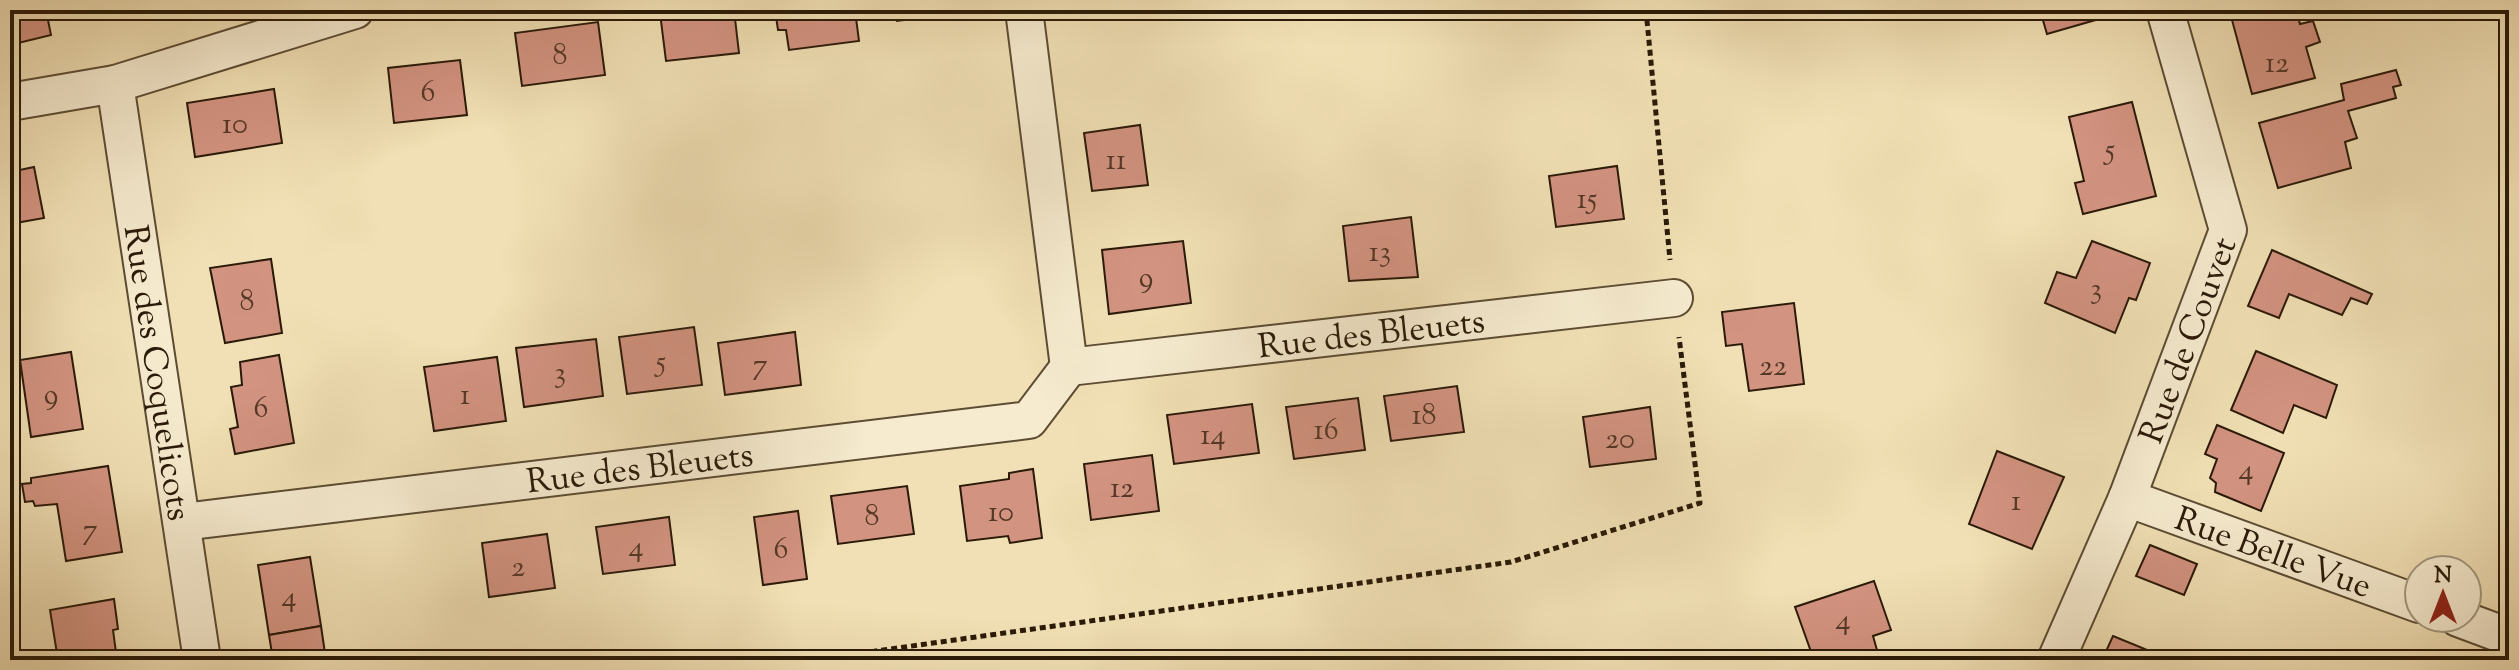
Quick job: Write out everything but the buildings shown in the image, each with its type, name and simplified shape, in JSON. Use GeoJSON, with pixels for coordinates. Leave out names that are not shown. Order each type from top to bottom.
{"type":"FeatureCollection","features":[{"type":"Feature","properties":{"kind":"street"},"geometry":{"type":"LineString","coordinates":[[10,102],[115,84],[355,10]]}},
{"type":"Feature","properties":{"kind":"street"},"geometry":{"type":"LineString","coordinates":[[1024,10],[1069,367]]}},
{"type":"Feature","properties":{"kind":"street","name":"Rue de Couvet"},"geometry":{"type":"LineString","coordinates":[[2056,660],[2127,498],[2228,230],[2165,10]]}},
{"type":"Feature","properties":{"kind":"street","name":"Rue des Coquelicots"},"geometry":{"type":"LineString","coordinates":[[115,84],[202,660]]}},
{"type":"Feature","properties":{"kind":"street","name":"Rue des Bleuets"},"geometry":{"type":"LineString","coordinates":[[183,522],[1029,420],[1069,367],[1674,298]]}},
{"type":"Feature","properties":{"kind":"street","name":"Rue Belle Vue"},"geometry":{"type":"LineString","coordinates":[[2127,498],[2403,598]]}},
{"type":"Feature","properties":{"kind":"street"},"geometry":{"type":"LineString","coordinates":[[2483,627],[2509,637]]}},
{"type":"Feature","properties":{"kind":"path"},"geometry":{"type":"LineString","coordinates":[[812,660],[1511,562],[1700,503],[1674,298],[1646,10]]}}]}
